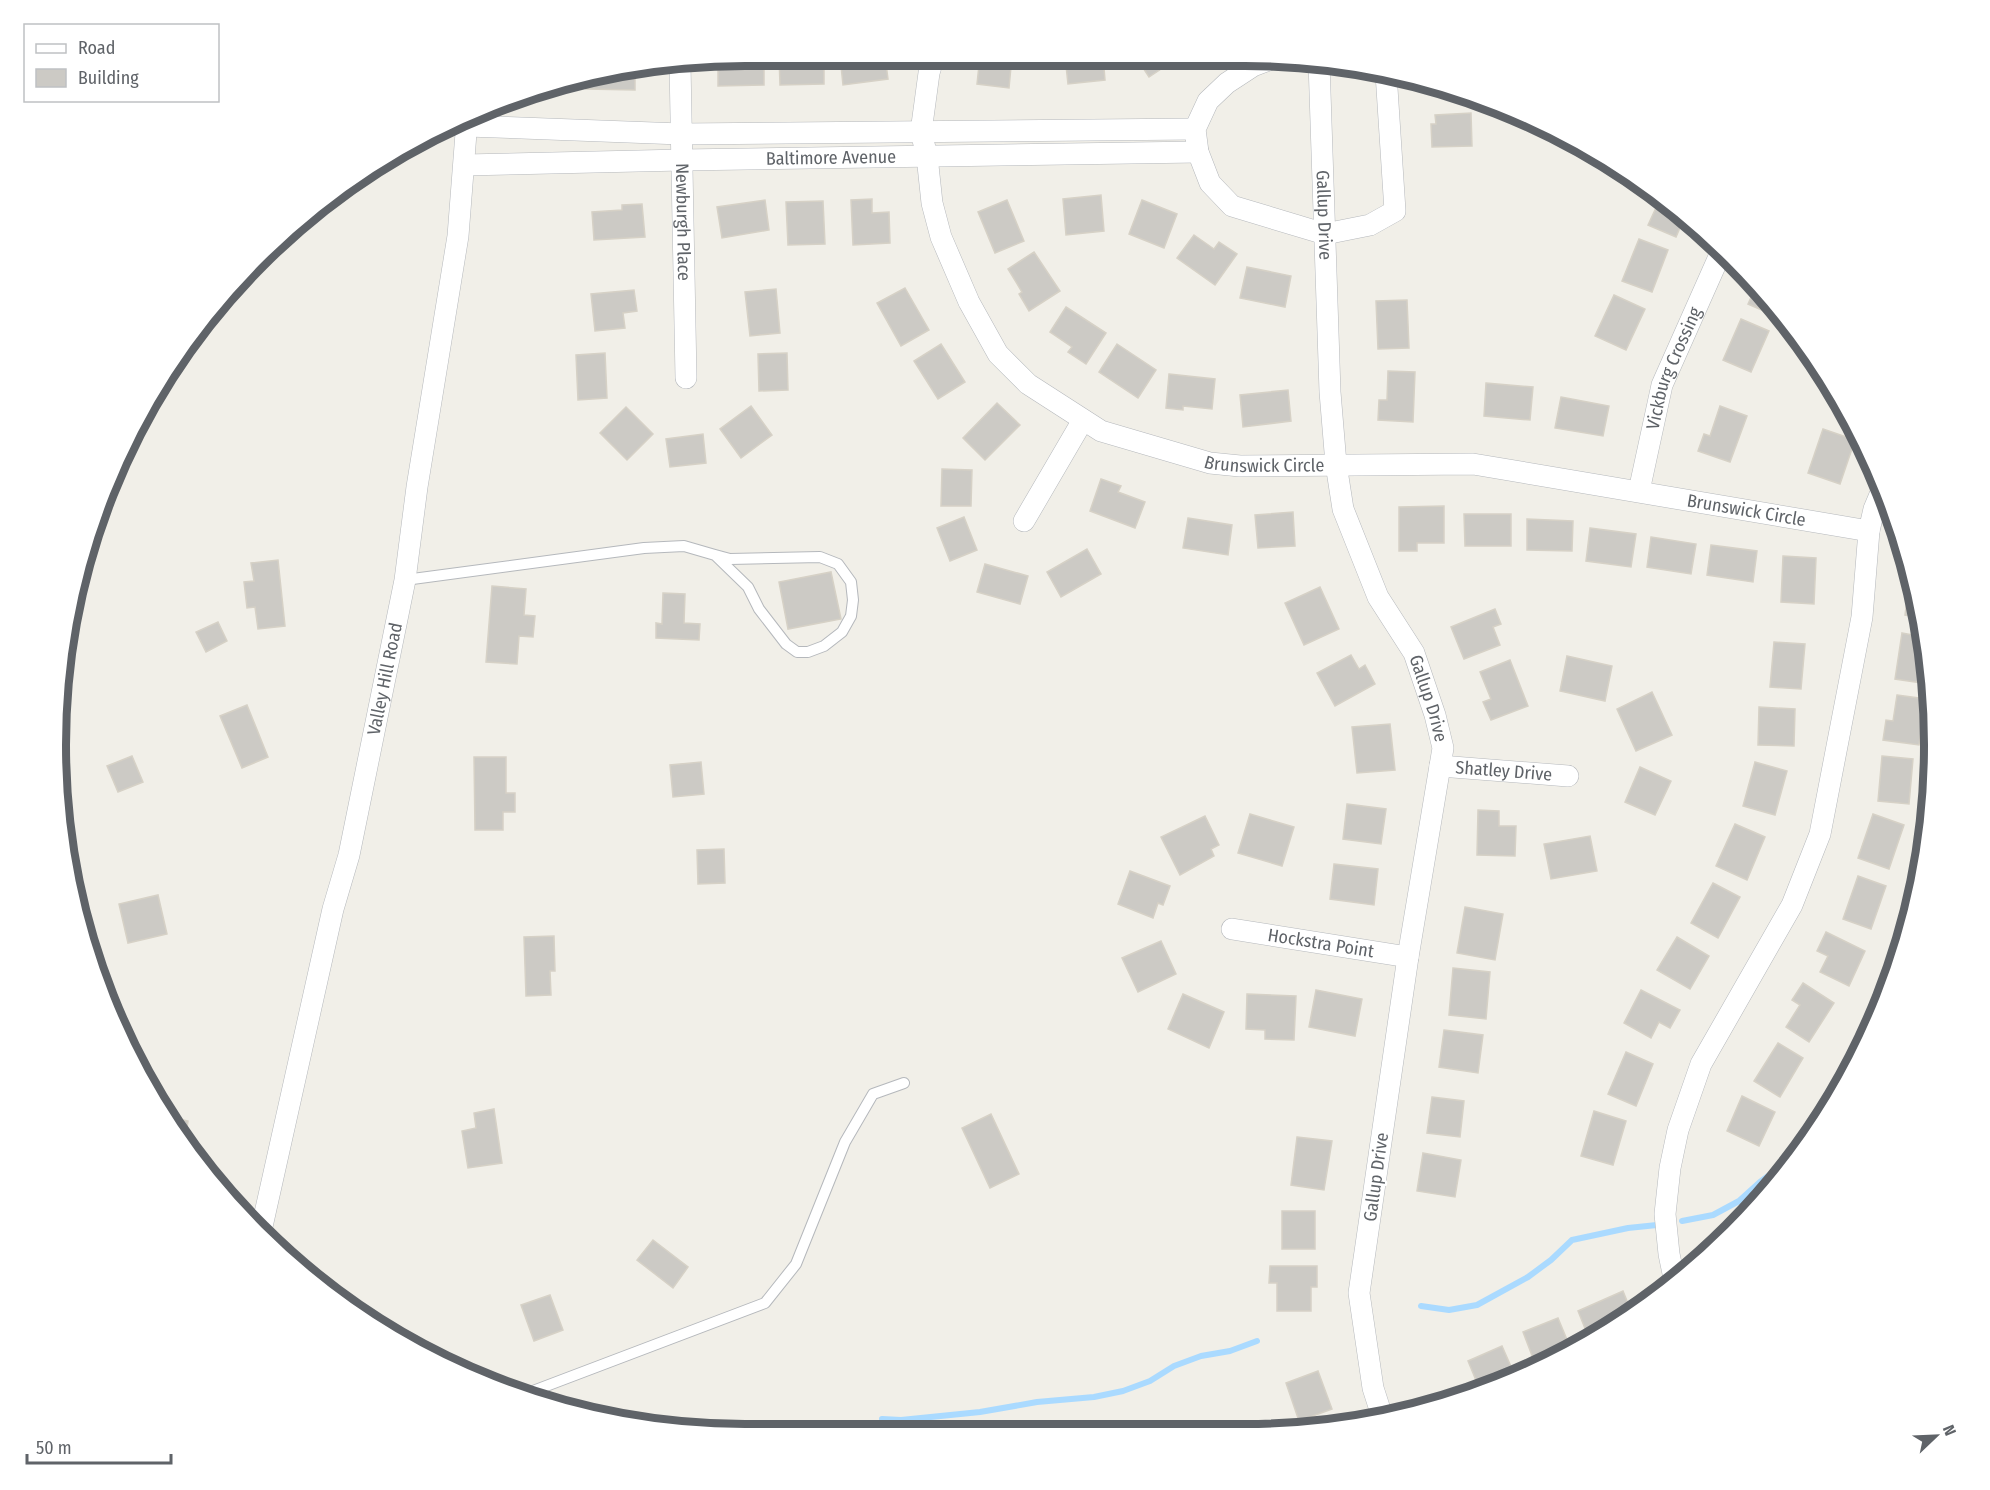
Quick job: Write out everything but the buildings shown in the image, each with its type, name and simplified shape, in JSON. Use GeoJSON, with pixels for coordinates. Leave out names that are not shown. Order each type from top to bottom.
{"type":"FeatureCollection","features":[{"type":"Feature","properties":{"kind":"street","name":"Brunswick Circle"},"geometry":{"type":"LineString","coordinates":[[931,66],[921,132],[927,156],[932,203],[941,237],[969,302],[998,354],[1028,384],[1101,431],[1209,463],[1240,466],[1473,464],[1869,531]]}},
{"type":"Feature","properties":{"kind":"street"},"geometry":{"type":"LineString","coordinates":[[1253,66],[1227,83],[1208,100],[1195,129],[1198,152],[1210,183],[1232,206],[1325,234],[1370,225],[1395,211],[1387,81]]}},
{"type":"Feature","properties":{"kind":"street","name":"Newburgh Place"},"geometry":{"type":"LineString","coordinates":[[680,69],[686,378]]}},
{"type":"Feature","properties":{"kind":"street","name":"Gallup Drive"},"geometry":{"type":"LineString","coordinates":[[1319,70],[1330,392],[1336,464],[1343,509],[1378,597],[1414,653],[1435,715],[1443,748],[1408,957],[1359,1293],[1373,1388],[1380,1410]]}},
{"type":"Feature","properties":{"kind":"street","name":"Baltimore Avenue"},"geometry":{"type":"LineString","coordinates":[[473,123],[681,134],[1195,129]]}},
{"type":"Feature","properties":{"kind":"street","name":"Valley Hill Road"},"geometry":{"type":"LineString","coordinates":[[263,1223],[333,909],[349,855],[405,580],[417,487],[458,237],[467,126]]}},
{"type":"Feature","properties":{"kind":"street","name":"Baltimore Avenue"},"geometry":{"type":"LineString","coordinates":[[465,165],[1198,152]]}},
{"type":"Feature","properties":{"kind":"street","name":"Vickburg Crossing"},"geometry":{"type":"LineString","coordinates":[[1639,491],[1662,385],[1718,259]]}},
{"type":"Feature","properties":{"kind":"street"},"geometry":{"type":"LineString","coordinates":[[1024,521],[1083,420]]}},
{"type":"Feature","properties":{"kind":"street"},"geometry":{"type":"LineString","coordinates":[[1673,1272],[1665,1214],[1670,1168],[1678,1131],[1701,1064],[1792,905],[1820,834],[1862,617],[1869,531],[1878,500]]}},
{"type":"Feature","properties":{"kind":"street","name":"Shatley Drive"},"geometry":{"type":"LineString","coordinates":[[1440,766],[1569,776]]}},
{"type":"Feature","properties":{"kind":"street","name":"Hockstra Point"},"geometry":{"type":"LineString","coordinates":[[1232,929],[1408,957]]}},
{"type":"Feature","properties":{"kind":"lane"},"geometry":{"type":"LineString","coordinates":[[405,580],[644,548],[684,546],[730,559],[820,557],[838,564],[851,582],[853,600],[851,616],[842,632],[824,646],[808,652],[797,652],[786,645],[759,609],[748,587],[715,555]]}},
{"type":"Feature","properties":{"kind":"lane"},"geometry":{"type":"LineString","coordinates":[[535,1390],[765,1303],[796,1264],[845,1142],[873,1094],[904,1083]]}},
{"type":"Feature","properties":{"kind":"waterway"},"geometry":{"type":"LineString","coordinates":[[1682,1221],[1713,1215],[1739,1201],[1771,1174]]}},
{"type":"Feature","properties":{"kind":"waterway"},"geometry":{"type":"LineString","coordinates":[[1421,1306],[1449,1310],[1477,1305],[1528,1277],[1572,1240],[1628,1228],[1657,1225]]}},
{"type":"Feature","properties":{"kind":"waterway"},"geometry":{"type":"LineString","coordinates":[[882,1419],[901,1420],[980,1412],[1123,1391],[1150,1381],[1174,1366],[1257,1341]]}}]}
